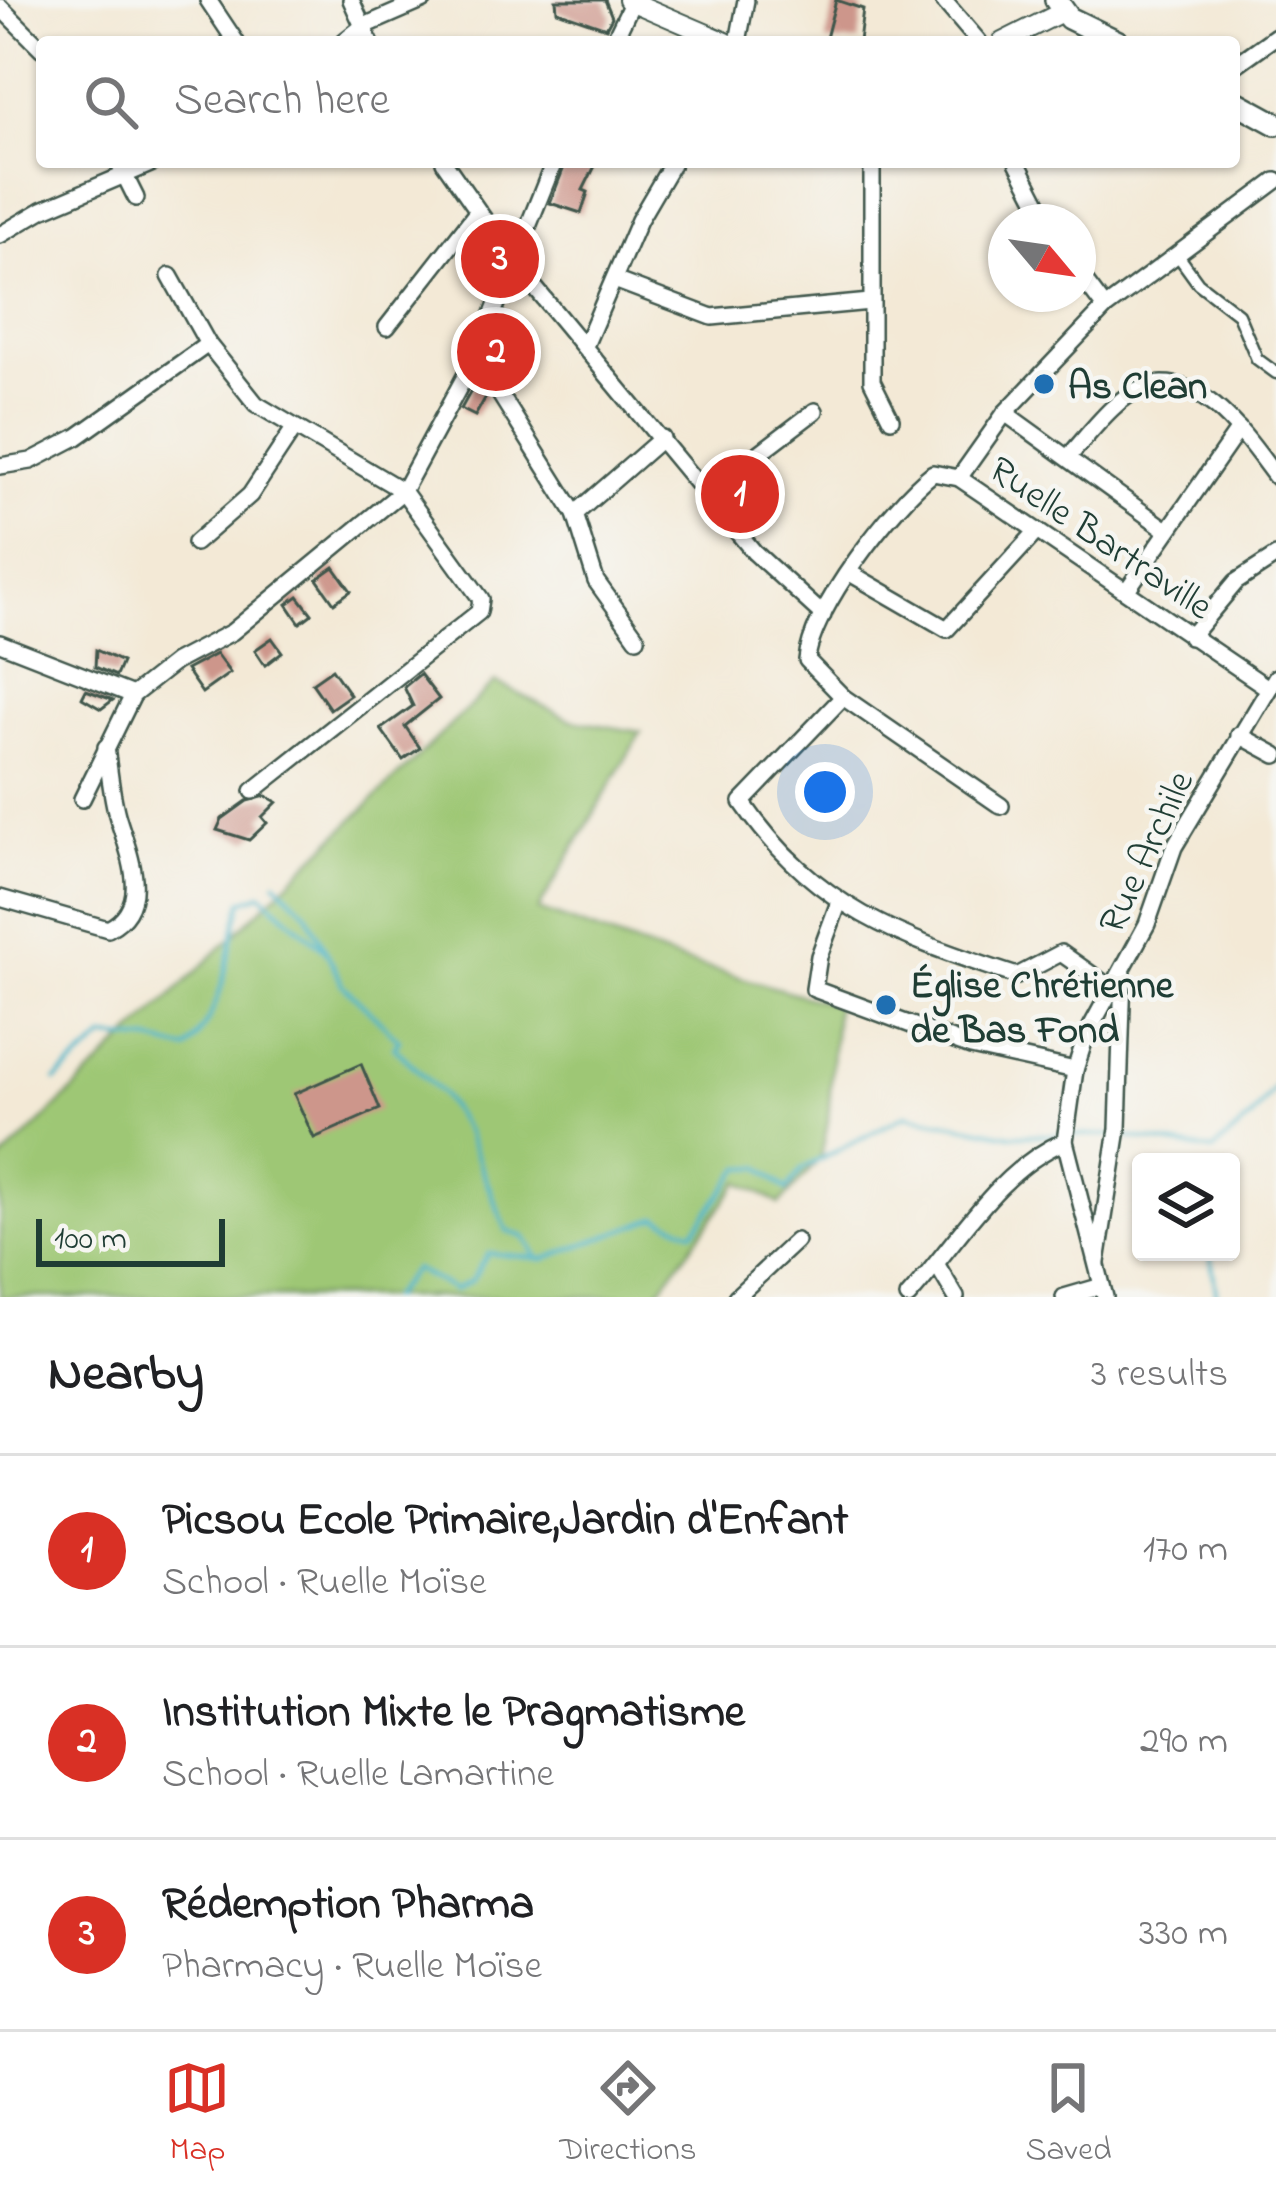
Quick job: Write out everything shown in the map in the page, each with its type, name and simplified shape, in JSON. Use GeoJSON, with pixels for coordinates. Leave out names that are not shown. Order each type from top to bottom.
{"type":"FeatureCollection","features":[{"type":"Feature","properties":{"kind":"main road"},"geometry":{"type":"LineString","coordinates":[[1059,6],[1108,36]]}},
{"type":"Feature","properties":{"kind":"main road"},"geometry":{"type":"LineString","coordinates":[[1240,104],[1275,124]]}},
{"type":"Feature","properties":{"kind":"street"},"geometry":{"type":"LineString","coordinates":[[208,0],[232,36]]}},
{"type":"Feature","properties":{"kind":"street"},"geometry":{"type":"LineString","coordinates":[[351,0],[366,34],[424,0]]}},
{"type":"Feature","properties":{"kind":"street"},"geometry":{"type":"LineString","coordinates":[[739,36],[746,0]]}},
{"type":"Feature","properties":{"kind":"street"},"geometry":{"type":"LineString","coordinates":[[944,0],[974,36]]}},
{"type":"Feature","properties":{"kind":"street"},"geometry":{"type":"LineString","coordinates":[[615,36],[629,2],[711,36]]}},
{"type":"Feature","properties":{"kind":"street"},"geometry":{"type":"LineString","coordinates":[[1012,36],[1059,6]]}},
{"type":"Feature","properties":{"kind":"street"},"geometry":{"type":"LineString","coordinates":[[0,8],[36,43]]}},
{"type":"Feature","properties":{"kind":"street"},"geometry":{"type":"LineString","coordinates":[[1240,62],[1276,36]]}},
{"type":"Feature","properties":{"kind":"street"},"geometry":{"type":"LineString","coordinates":[[448,168],[516,265],[754,552],[823,615]]}},
{"type":"Feature","properties":{"kind":"street"},"geometry":{"type":"LineString","coordinates":[[82,799],[133,695],[175,662],[232,632],[404,491],[476,356],[552,168]]}},
{"type":"Feature","properties":{"kind":"street"},"geometry":{"type":"LineString","coordinates":[[585,346],[640,220],[670,168]]}},
{"type":"Feature","properties":{"kind":"street"},"geometry":{"type":"LineString","coordinates":[[872,168],[872,381],[891,418]]}},
{"type":"Feature","properties":{"kind":"street"},"geometry":{"type":"LineString","coordinates":[[1020,168],[1039,204]]}},
{"type":"Feature","properties":{"kind":"street"},"geometry":{"type":"LineString","coordinates":[[0,235],[122,170],[136,198]]}},
{"type":"Feature","properties":{"kind":"street"},"geometry":{"type":"LineString","coordinates":[[1001,806],[843,697],[807,660],[823,615],[909,495],[934,473],[959,478],[1005,412],[1106,308],[1276,181]]}},
{"type":"Feature","properties":{"kind":"street"},"geometry":{"type":"LineString","coordinates":[[387,328],[477,212]]}},
{"type":"Feature","properties":{"kind":"street"},"geometry":{"type":"LineString","coordinates":[[1177,254],[1198,283],[1238,314],[1257,359],[1276,373]]}},
{"type":"Feature","properties":{"kind":"street"},"geometry":{"type":"LineString","coordinates":[[170,276],[208,344],[256,404],[293,430],[404,491],[482,599],[479,612],[253,791]]}},
{"type":"Feature","properties":{"kind":"street"},"geometry":{"type":"LineString","coordinates":[[617,280],[712,317],[870,302]]}},
{"type":"Feature","properties":{"kind":"street"},"geometry":{"type":"LineString","coordinates":[[1096,295],[1106,308]]}},
{"type":"Feature","properties":{"kind":"street"},"geometry":{"type":"LineString","coordinates":[[0,466],[31,460],[77,437],[208,344]]}},
{"type":"Feature","properties":{"kind":"street"},"geometry":{"type":"LineString","coordinates":[[476,356],[575,514],[596,581],[637,638]]}},
{"type":"Feature","properties":{"kind":"street"},"geometry":{"type":"LineString","coordinates":[[1067,457],[1120,403],[1144,388],[1189,391],[1239,429],[1276,477]]}},
{"type":"Feature","properties":{"kind":"street"},"geometry":{"type":"LineString","coordinates":[[707,493],[815,411]]}},
{"type":"Feature","properties":{"kind":"street"},"geometry":{"type":"LineString","coordinates":[[1005,412],[1167,530]]}},
{"type":"Feature","properties":{"kind":"street"},"geometry":{"type":"LineString","coordinates":[[1127,590],[1211,476],[1239,429]]}},
{"type":"Feature","properties":{"kind":"street"},"geometry":{"type":"LineString","coordinates":[[195,543],[250,496],[293,430]]}},
{"type":"Feature","properties":{"kind":"street"},"geometry":{"type":"LineString","coordinates":[[575,514],[662,438]]}},
{"type":"Feature","properties":{"kind":"street","name":"Ruelle Bartraville"},"geometry":{"type":"LineString","coordinates":[[959,478],[1190,637],[1272,682]]}},
{"type":"Feature","properties":{"kind":"street"},"geometry":{"type":"LineString","coordinates":[[850,574],[947,629],[1036,531]]}},
{"type":"Feature","properties":{"kind":"street"},"geometry":{"type":"LineString","coordinates":[[1190,637],[1236,582],[1276,556]]}},
{"type":"Feature","properties":{"kind":"street"},"geometry":{"type":"LineString","coordinates":[[0,643],[133,695]]}},
{"type":"Feature","properties":{"kind":"street","name":"Rue Archile"},"geometry":{"type":"LineString","coordinates":[[1103,1292],[1065,1136],[1075,1070],[1148,924],[1174,847],[1272,682]]}},
{"type":"Feature","properties":{"kind":"street"},"geometry":{"type":"LineString","coordinates":[[843,697],[742,802],[769,842],[839,902],[883,930],[1017,976],[1061,953],[1112,988]]}},
{"type":"Feature","properties":{"kind":"street"},"geometry":{"type":"LineString","coordinates":[[1239,735],[1276,755]]}},
{"type":"Feature","properties":{"kind":"street"},"geometry":{"type":"LineString","coordinates":[[1,900],[108,929],[122,922],[133,902],[135,871],[116,810],[105,744]]}},
{"type":"Feature","properties":{"kind":"street"},"geometry":{"type":"LineString","coordinates":[[839,902],[819,956],[814,989],[970,1047],[1075,1070]]}},
{"type":"Feature","properties":{"kind":"street"},"geometry":{"type":"LineString","coordinates":[[1097,1265],[1118,1135],[1123,973]]}},
{"type":"Feature","properties":{"kind":"street"},"geometry":{"type":"LineString","coordinates":[[908,1297],[1001,1185],[1034,1154],[1065,1136]]}},
{"type":"Feature","properties":{"kind":"street"},"geometry":{"type":"LineString","coordinates":[[745,1294],[796,1241]]}},
{"type":"Feature","properties":{"kind":"street"},"geometry":{"type":"LineString","coordinates":[[937,1265],[956,1297]]}},
{"type":"Feature","properties":{"kind":"street"},"geometry":{"type":"LineString","coordinates":[[1064,1297],[1103,1292]]}},
{"type":"Feature","properties":{"kind":"green space"},"geometry":{"type":"Polygon","coordinates":[[[495,682],[572,720],[641,732],[538,910],[676,959],[836,1005],[821,1157],[780,1204],[739,1182],[654,1297],[0,1297],[0,1162],[495,682]]]}},
{"type":"Feature","properties":{"kind":"building"},"geometry":{"type":"Polygon","coordinates":[[[556,0],[605,0],[612,17],[606,28],[557,11],[556,0]]]}},
{"type":"Feature","properties":{"kind":"building"},"geometry":{"type":"Polygon","coordinates":[[[836,0],[863,9],[860,36],[827,36],[836,0]]]}},
{"type":"Feature","properties":{"kind":"building"},"geometry":{"type":"Polygon","coordinates":[[[564,168],[594,168],[583,190],[588,192],[581,213],[550,203],[564,168]]]}},
{"type":"Feature","properties":{"kind":"building"},"geometry":{"type":"Polygon","coordinates":[[[477,380],[487,395],[475,416],[461,409],[477,380]]]}},
{"type":"Feature","properties":{"kind":"building"},"geometry":{"type":"Polygon","coordinates":[[[334,567],[351,591],[334,603],[317,579],[334,567]]]}},
{"type":"Feature","properties":{"kind":"building"},"geometry":{"type":"Polygon","coordinates":[[[298,596],[312,614],[300,623],[287,604],[298,596]]]}},
{"type":"Feature","properties":{"kind":"building"},"geometry":{"type":"Polygon","coordinates":[[[272,638],[282,652],[265,665],[255,650],[272,638]]]}},
{"type":"Feature","properties":{"kind":"building"},"geometry":{"type":"Polygon","coordinates":[[[96,650],[122,662],[116,676],[95,667],[96,650]]]}},
{"type":"Feature","properties":{"kind":"building"},"geometry":{"type":"Polygon","coordinates":[[[216,654],[230,673],[202,693],[186,670],[216,654]]]}},
{"type":"Feature","properties":{"kind":"building"},"geometry":{"type":"Polygon","coordinates":[[[332,669],[350,695],[330,709],[312,683],[332,669]]]}},
{"type":"Feature","properties":{"kind":"building"},"geometry":{"type":"Polygon","coordinates":[[[420,674],[439,699],[405,726],[420,748],[403,760],[381,729],[413,706],[404,687],[420,674]]]}},
{"type":"Feature","properties":{"kind":"building"},"geometry":{"type":"Polygon","coordinates":[[[86,690],[113,700],[101,709],[82,698],[86,690]]]}},
{"type":"Feature","properties":{"kind":"building"},"geometry":{"type":"Polygon","coordinates":[[[266,796],[277,802],[262,817],[267,823],[249,840],[217,830],[222,819],[247,801],[266,796]]]}},
{"type":"Feature","properties":{"kind":"building"},"geometry":{"type":"Polygon","coordinates":[[[361,1064],[380,1109],[314,1138],[294,1094],[361,1064]]]}},
{"type":"Feature","properties":{"kind":"waterway"},"geometry":{"type":"LineString","coordinates":[[276,882],[307,913],[325,949]]}},
{"type":"Feature","properties":{"kind":"waterway"},"geometry":{"type":"LineString","coordinates":[[56,1080],[105,1038],[151,1041],[187,1050],[218,997],[242,901],[261,894],[326,951],[343,985],[399,1040],[394,1047],[442,1094],[466,1131],[507,1231],[525,1237],[538,1259]]}},
{"type":"Feature","properties":{"kind":"waterway"},"geometry":{"type":"LineString","coordinates":[[1122,1136],[1213,1151],[1252,1117],[1276,1086]]}},
{"type":"Feature","properties":{"kind":"waterway"},"geometry":{"type":"LineString","coordinates":[[391,1297],[414,1269],[454,1290],[472,1280],[488,1253],[544,1259],[658,1217],[693,1232],[741,1168],[760,1167],[787,1190],[802,1169],[906,1115],[1011,1135],[1111,1135]]}},
{"type":"Feature","properties":{"kind":"waterway"},"geometry":{"type":"LineString","coordinates":[[1211,1261],[1217,1297]]}},
{"type":"Feature","properties":{"kind":"place","name":"Rédemption Pharma"},"geometry":{"type":"Point","coordinates":[500,259]}},
{"type":"Feature","properties":{"kind":"place","name":"Institution Mixte le Pragmatisme"},"geometry":{"type":"Point","coordinates":[496,352]}},
{"type":"Feature","properties":{"kind":"place","name":"As Clean"},"geometry":{"type":"Point","coordinates":[1044,384]}},
{"type":"Feature","properties":{"kind":"place","name":"Picsou Ecole Primaire,Jardin d'Enfant"},"geometry":{"type":"Point","coordinates":[740,494]}},
{"type":"Feature","properties":{"kind":"place","name":"Église Chrétienne de Bas Fond"},"geometry":{"type":"Point","coordinates":[886,1005]}}]}
